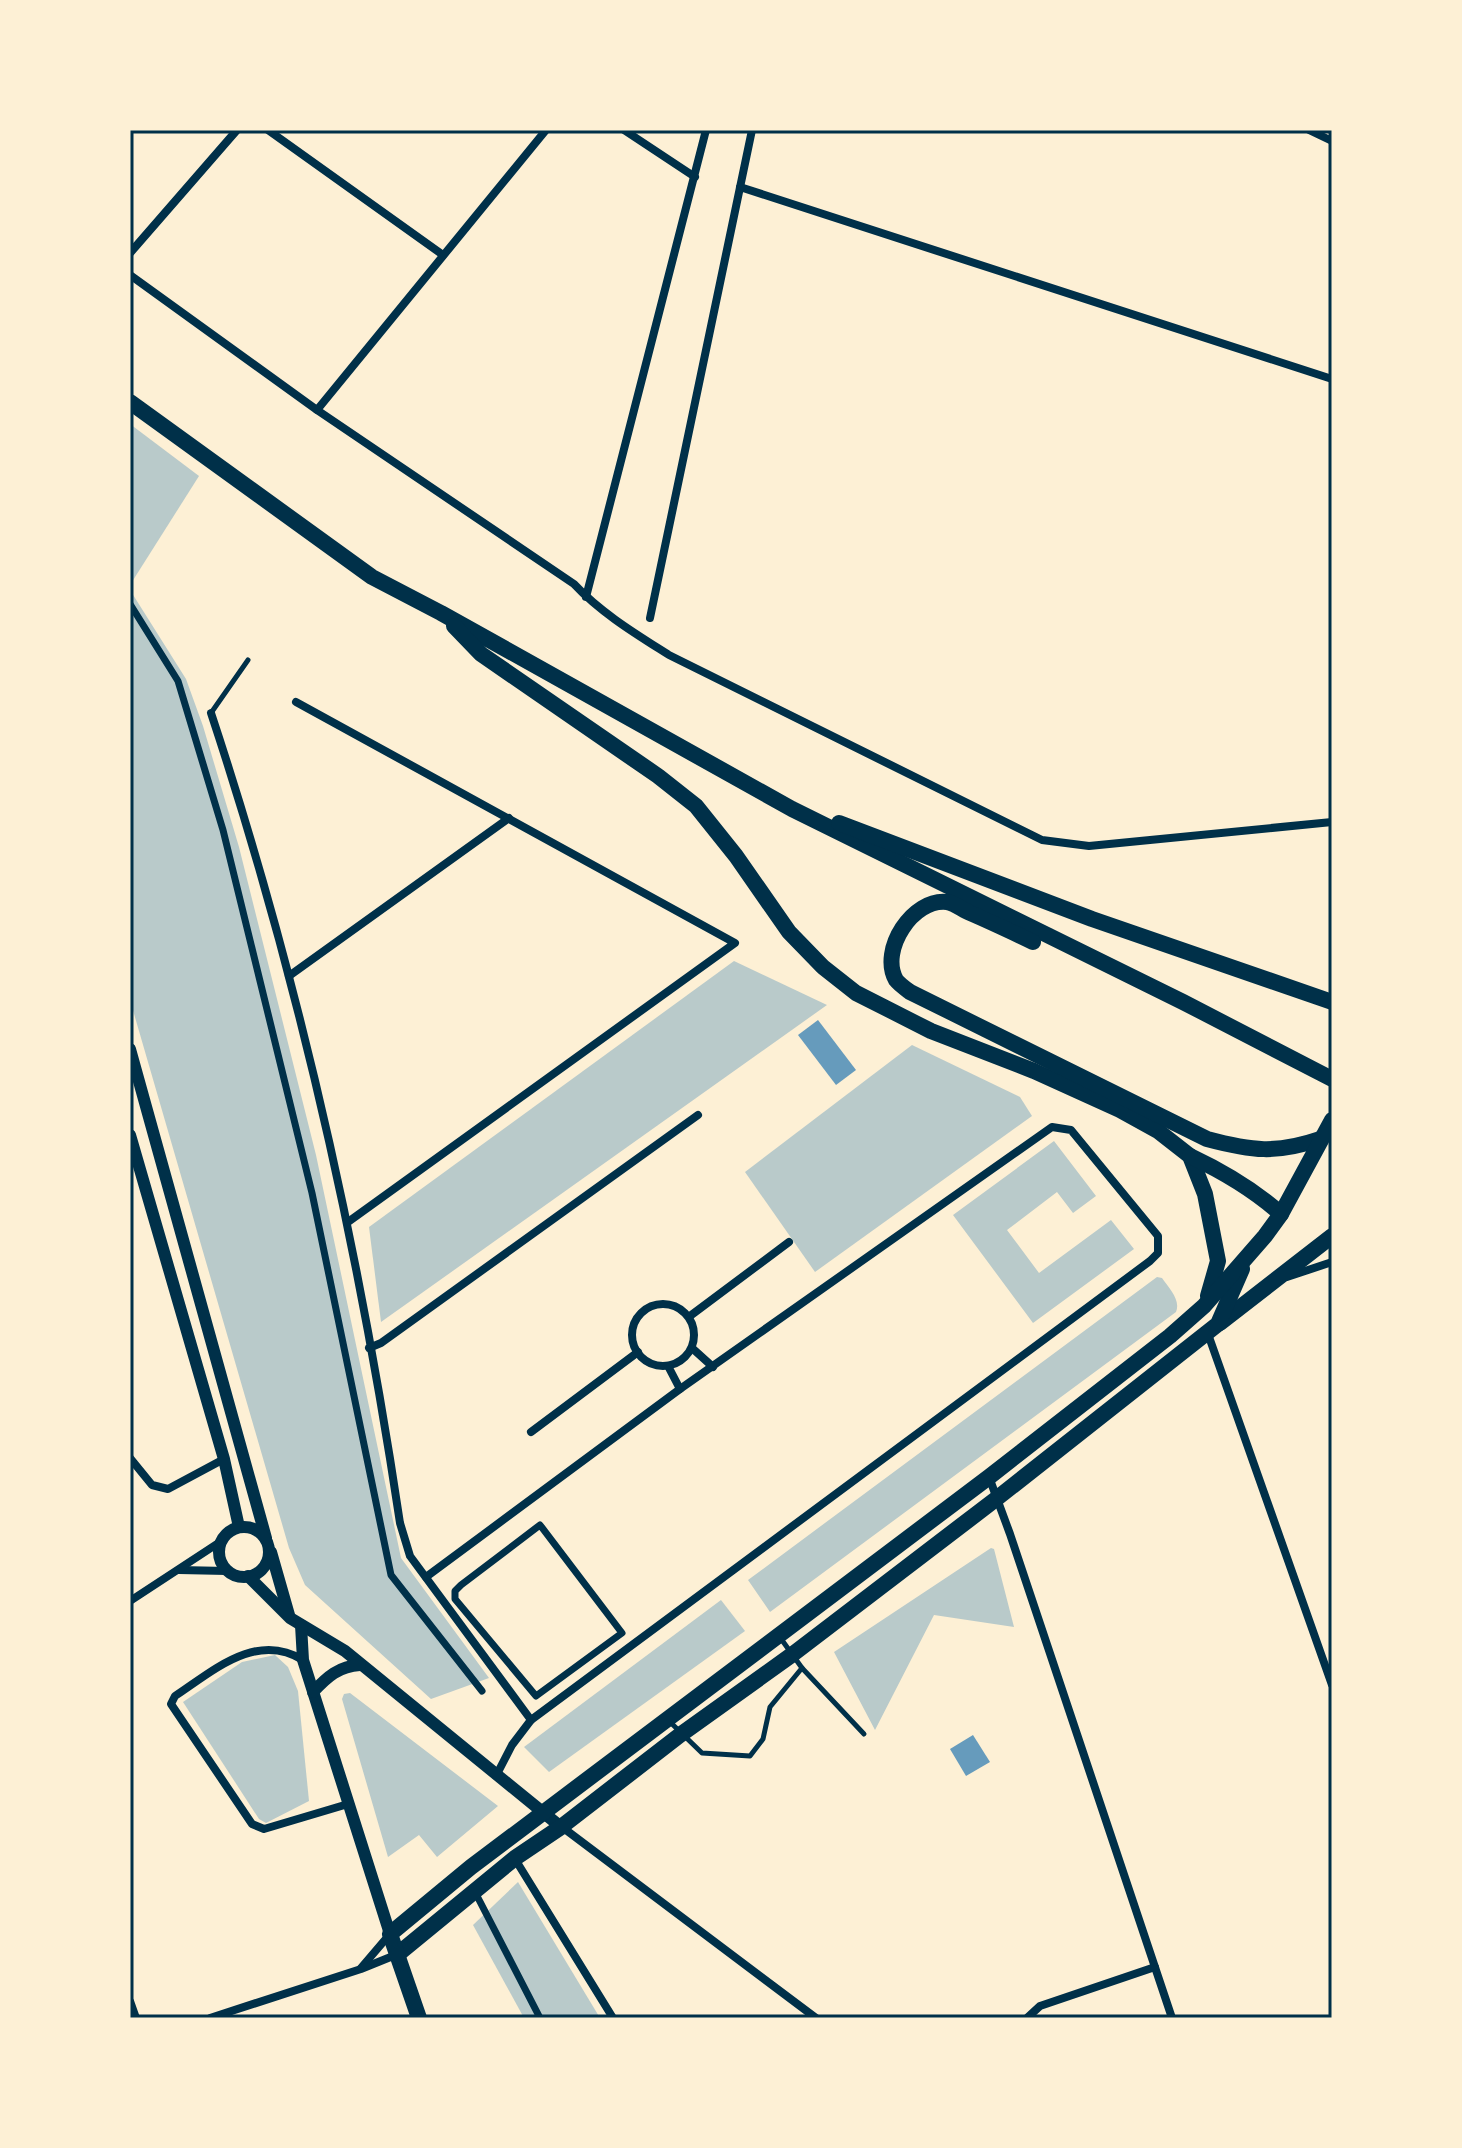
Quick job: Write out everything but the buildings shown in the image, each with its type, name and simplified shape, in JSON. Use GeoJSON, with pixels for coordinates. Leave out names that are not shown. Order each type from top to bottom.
{"type":"FeatureCollection","features":[{"type":"Feature","properties":{"kind":"main road"},"geometry":{"type":"LineString","coordinates":[[130,402],[372,577],[792,809],[1332,1079]]}},
{"type":"Feature","properties":{"kind":"main road"},"geometry":{"type":"LineString","coordinates":[[441,613],[481,654],[658,776],[696,806],[736,856],[789,932],[823,967],[856,993],[931,1031],[1034,1071],[1120,1110],[1158,1131],[1190,1156],[1259,1193],[1281,1214]]}},
{"type":"Feature","properties":{"kind":"main road"},"geometry":{"type":"LineString","coordinates":[[792,809],[845,825],[1092,919],[1332,1002]]}},
{"type":"Feature","properties":{"kind":"main road"},"geometry":{"type":"LineString","coordinates":[[1183,1002],[1131,986],[947,902],[924,909],[910,918],[893,948],[896,980],[910,992],[1207,1139],[1241,1148],[1265,1149],[1291,1149],[1320,1139]]}},
{"type":"Feature","properties":{"kind":"main road"},"geometry":{"type":"LineString","coordinates":[[419,2018],[390,1934],[471,1867],[989,1477],[1170,1336],[1204,1306],[1281,1214],[1332,1120]]}},
{"type":"Feature","properties":{"kind":"main road"},"geometry":{"type":"LineString","coordinates":[[1190,1156],[1205,1194],[1218,1261],[1204,1306]]}},
{"type":"Feature","properties":{"kind":"main road"},"geometry":{"type":"LineString","coordinates":[[398,1954],[515,1858],[561,1827],[680,1735],[797,1661],[996,1499],[1332,1236]]}},
{"type":"Feature","properties":{"kind":"main road"},"geometry":{"type":"LineString","coordinates":[[1213,1328],[1246,1258]]}},
{"type":"Feature","properties":{"kind":"main road"},"geometry":{"type":"LineString","coordinates":[[471,1867],[478,1887]]}},
{"type":"Feature","properties":{"kind":"street"},"geometry":{"type":"LineString","coordinates":[[130,253],[237,130]]}},
{"type":"Feature","properties":{"kind":"street"},"geometry":{"type":"LineString","coordinates":[[268,130],[443,255]]}},
{"type":"Feature","properties":{"kind":"street"},"geometry":{"type":"LineString","coordinates":[[317,410],[546,130]]}},
{"type":"Feature","properties":{"kind":"street"},"geometry":{"type":"LineString","coordinates":[[624,130],[695,177]]}},
{"type":"Feature","properties":{"kind":"street"},"geometry":{"type":"LineString","coordinates":[[586,597],[706,130]]}},
{"type":"Feature","properties":{"kind":"street"},"geometry":{"type":"LineString","coordinates":[[650,618],[752,130]]}},
{"type":"Feature","properties":{"kind":"street"},"geometry":{"type":"LineString","coordinates":[[1309,130],[1332,141]]}},
{"type":"Feature","properties":{"kind":"street"},"geometry":{"type":"LineString","coordinates":[[740,187],[1332,379]]}},
{"type":"Feature","properties":{"kind":"street"},"geometry":{"type":"LineString","coordinates":[[130,275],[317,410],[574,584],[625,627],[669,655],[1042,840],[1089,846],[1332,822]]}},
{"type":"Feature","properties":{"kind":"street"},"geometry":{"type":"LineString","coordinates":[[130,604],[178,681],[223,830],[312,1193],[391,1575],[482,1691]]}},
{"type":"Feature","properties":{"kind":"street"},"geometry":{"type":"LineString","coordinates":[[296,702],[735,943],[348,1222]]}},
{"type":"Feature","properties":{"kind":"street"},"geometry":{"type":"LineString","coordinates":[[211,713],[242,808],[289,976],[348,1222],[400,1523],[410,1556],[531,1720]]}},
{"type":"Feature","properties":{"kind":"street"},"geometry":{"type":"LineString","coordinates":[[289,976],[509,818]]}},
{"type":"Feature","properties":{"kind":"street"},"geometry":{"type":"LineString","coordinates":[[130,1049],[135,1084],[266,1538],[296,1622],[303,1660],[390,1934],[361,1969]]}},
{"type":"Feature","properties":{"kind":"street"},"geometry":{"type":"LineString","coordinates":[[369,1348],[381,1343],[698,1115]]}},
{"type":"Feature","properties":{"kind":"street"},"geometry":{"type":"LineString","coordinates":[[426,1577],[680,1389],[1052,1127],[1071,1130],[1158,1236],[1158,1253],[1150,1261],[531,1720],[512,1745],[496,1776]]}},
{"type":"Feature","properties":{"kind":"street"},"geometry":{"type":"LineString","coordinates":[[130,1135],[224,1459],[239,1527]]}},
{"type":"Feature","properties":{"kind":"street"},"geometry":{"type":"LineString","coordinates":[[690,1316],[789,1242]]}},
{"type":"Feature","properties":{"kind":"street"},"geometry":{"type":"LineString","coordinates":[[1274,1281],[1332,1262]]}},
{"type":"Feature","properties":{"kind":"street"},"geometry":{"type":"LineString","coordinates":[[667,1304],[677,1306],[690,1316],[694,1329],[692,1348],[679,1362],[668,1366],[651,1364],[632,1342],[632,1332],[639,1315],[647,1308],[667,1304]]}},
{"type":"Feature","properties":{"kind":"street"},"geometry":{"type":"LineString","coordinates":[[1213,1328],[1332,1685]]}},
{"type":"Feature","properties":{"kind":"street"},"geometry":{"type":"LineString","coordinates":[[692,1348],[713,1367]]}},
{"type":"Feature","properties":{"kind":"street"},"geometry":{"type":"LineString","coordinates":[[531,1432],[638,1352]]}},
{"type":"Feature","properties":{"kind":"street"},"geometry":{"type":"LineString","coordinates":[[668,1366],[680,1389]]}},
{"type":"Feature","properties":{"kind":"street"},"geometry":{"type":"LineString","coordinates":[[130,1458],[152,1485],[168,1489],[224,1459]]}},
{"type":"Feature","properties":{"kind":"street"},"geometry":{"type":"LineString","coordinates":[[989,1477],[1172,2018]]}},
{"type":"Feature","properties":{"kind":"street"},"geometry":{"type":"LineString","coordinates":[[540,1525],[622,1633],[536,1696],[455,1599],[455,1591],[540,1525]]}},
{"type":"Feature","properties":{"kind":"street"},"geometry":{"type":"LineString","coordinates":[[130,1601],[220,1542],[230,1531],[249,1526],[266,1538]]}},
{"type":"Feature","properties":{"kind":"street"},"geometry":{"type":"LineString","coordinates":[[220,1542],[219,1557],[227,1571],[235,1576],[248,1576],[263,1570],[271,1552]]}},
{"type":"Feature","properties":{"kind":"street"},"geometry":{"type":"LineString","coordinates":[[178,1570],[227,1571]]}},
{"type":"Feature","properties":{"kind":"street"},"geometry":{"type":"LineString","coordinates":[[248,1576],[296,1622],[345,1651],[543,1813],[816,2018]]}},
{"type":"Feature","properties":{"kind":"street"},"geometry":{"type":"LineString","coordinates":[[303,1660],[290,1652],[271,1649],[235,1657],[175,1696],[171,1704],[252,1824],[264,1829],[348,1804]]}},
{"type":"Feature","properties":{"kind":"street"},"geometry":{"type":"LineString","coordinates":[[313,1692],[346,1665],[360,1665]]}},
{"type":"Feature","properties":{"kind":"street"},"geometry":{"type":"LineString","coordinates":[[515,1858],[613,2018]]}},
{"type":"Feature","properties":{"kind":"street"},"geometry":{"type":"LineString","coordinates":[[478,1887],[540,2018]]}},
{"type":"Feature","properties":{"kind":"street"},"geometry":{"type":"LineString","coordinates":[[210,2018],[398,1954]]}},
{"type":"Feature","properties":{"kind":"street"},"geometry":{"type":"LineString","coordinates":[[1027,2018],[1040,2006],[1155,1967]]}},
{"type":"Feature","properties":{"kind":"street"},"geometry":{"type":"LineString","coordinates":[[130,2001],[136,2018]]}},
{"type":"Feature","properties":{"kind":"lane"},"geometry":{"type":"LineString","coordinates":[[211,713],[248,660]]}},
{"type":"Feature","properties":{"kind":"lane"},"geometry":{"type":"LineString","coordinates":[[779,1635],[797,1661],[864,1734]]}},
{"type":"Feature","properties":{"kind":"lane"},"geometry":{"type":"LineString","coordinates":[[667,1719],[680,1735],[702,1753],[750,1756],[763,1739],[770,1707],[797,1661]]}},
{"type":"Feature","properties":{"kind":"shaded area"},"geometry":{"type":"Polygon","coordinates":[[[130,424],[199,476],[130,585],[130,424]]]}},
{"type":"Feature","properties":{"kind":"shaded area"},"geometry":{"type":"Polygon","coordinates":[[[130,590],[186,679],[239,847],[316,1155],[401,1558],[489,1678],[431,1699],[305,1585],[289,1548],[130,1000],[130,590]]]}},
{"type":"Feature","properties":{"kind":"shaded area"},"geometry":{"type":"Polygon","coordinates":[[[734,961],[827,1005],[381,1322],[369,1227],[734,961]]]}},
{"type":"Feature","properties":{"kind":"shaded area"},"geometry":{"type":"Polygon","coordinates":[[[912,1045],[1020,1097],[1032,1116],[815,1272],[745,1172],[912,1045]]]}},
{"type":"Feature","properties":{"kind":"shaded area"},"geometry":{"type":"Polygon","coordinates":[[[1054,1141],[1096,1196],[1073,1213],[1057,1192],[1007,1230],[1039,1273],[1111,1220],[1134,1249],[1033,1323],[953,1215],[1054,1141]]]}},
{"type":"Feature","properties":{"kind":"shaded area"},"geometry":{"type":"Polygon","coordinates":[[[1157,1277],[1162,1278],[1174,1294],[1176,1312],[770,1612],[748,1580],[1157,1277]]]}},
{"type":"Feature","properties":{"kind":"shaded area"},"geometry":{"type":"Polygon","coordinates":[[[991,1548],[994,1549],[1014,1627],[934,1615],[875,1730],[834,1652],[991,1548]]]}},
{"type":"Feature","properties":{"kind":"shaded area"},"geometry":{"type":"Polygon","coordinates":[[[721,1600],[745,1631],[549,1772],[524,1747],[721,1600]]]}},
{"type":"Feature","properties":{"kind":"shaded area"},"geometry":{"type":"Polygon","coordinates":[[[275,1655],[288,1667],[298,1691],[309,1801],[266,1823],[259,1819],[183,1702],[242,1662],[275,1655]]]}},
{"type":"Feature","properties":{"kind":"shaded area"},"geometry":{"type":"Polygon","coordinates":[[[350,1693],[498,1806],[437,1857],[419,1835],[388,1857],[342,1699],[344,1694],[350,1693]]]}},
{"type":"Feature","properties":{"kind":"shaded area"},"geometry":{"type":"Polygon","coordinates":[[[518,1882],[600,2018],[524,2018],[473,1925],[518,1882]]]}},
{"type":"Feature","properties":{"kind":"water"},"geometry":{"type":"Polygon","coordinates":[[[818,1020],[856,1070],[836,1085],[798,1035],[818,1020]]]}},
{"type":"Feature","properties":{"kind":"water"},"geometry":{"type":"Polygon","coordinates":[[[973,1735],[990,1762],[966,1776],[950,1749],[973,1735]]]}}]}
